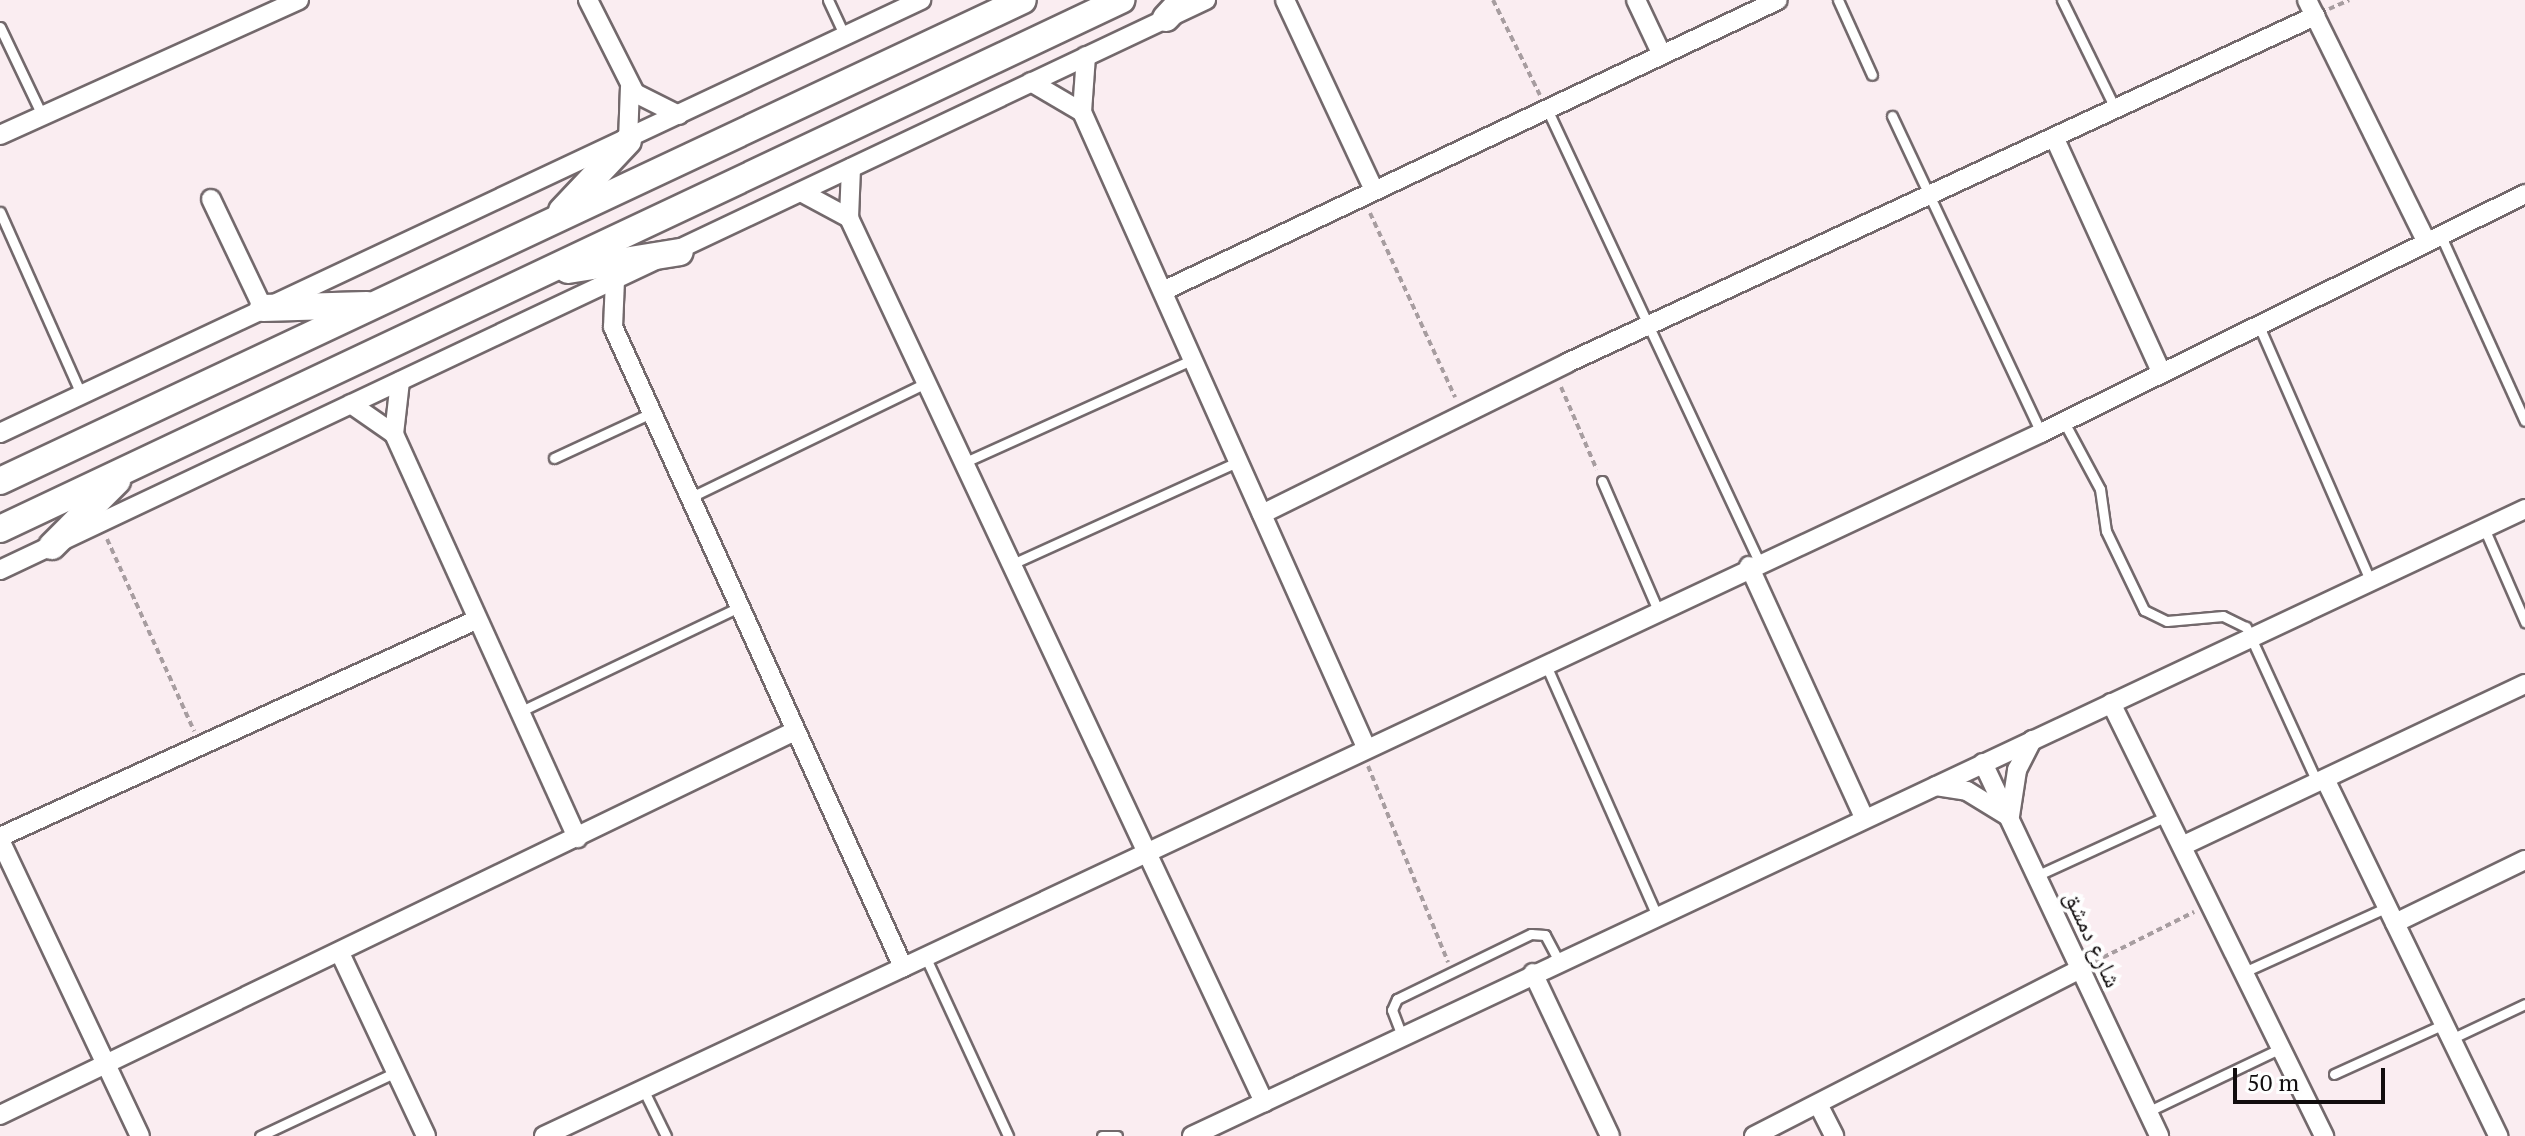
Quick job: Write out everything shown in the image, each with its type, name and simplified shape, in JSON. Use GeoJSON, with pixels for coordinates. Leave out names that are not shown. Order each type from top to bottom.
{"type":"FeatureCollection","features":[{"type":"Feature","properties":{"kind":"main road"},"geometry":{"type":"LineString","coordinates":[[0,481],[1023,0]]}},
{"type":"Feature","properties":{"kind":"main road"},"geometry":{"type":"LineString","coordinates":[[0,529],[1121,0]]}},
{"type":"Feature","properties":{"kind":"main road"},"geometry":{"type":"LineString","coordinates":[[551,223],[628,141]]}},
{"type":"Feature","properties":{"kind":"main road"},"geometry":{"type":"LineString","coordinates":[[537,275],[680,252]]}},
{"type":"Feature","properties":{"kind":"main road"},"geometry":{"type":"LineString","coordinates":[[263,308],[378,304]]}},
{"type":"Feature","properties":{"kind":"main road"},"geometry":{"type":"LineString","coordinates":[[0,461],[57,455]]}},
{"type":"Feature","properties":{"kind":"main road"},"geometry":{"type":"LineString","coordinates":[[52,546],[132,466]]}},
{"type":"Feature","properties":{"kind":"street"},"geometry":{"type":"LineString","coordinates":[[0,135],[299,0]]}},
{"type":"Feature","properties":{"kind":"street"},"geometry":{"type":"LineString","coordinates":[[588,0],[629,84],[650,106],[679,115]]}},
{"type":"Feature","properties":{"kind":"street"},"geometry":{"type":"LineString","coordinates":[[0,433],[263,308],[628,141],[921,0]]}},
{"type":"Feature","properties":{"kind":"street"},"geometry":{"type":"LineString","coordinates":[[0,570],[680,252],[1086,56],[1175,9],[1206,0]]}},
{"type":"Feature","properties":{"kind":"street"},"geometry":{"type":"LineString","coordinates":[[1285,0],[1368,193]]}},
{"type":"Feature","properties":{"kind":"street"},"geometry":{"type":"LineString","coordinates":[[1636,0],[1661,53]]}},
{"type":"Feature","properties":{"kind":"street"},"geometry":{"type":"LineString","coordinates":[[1163,291],[1778,0]]}},
{"type":"Feature","properties":{"kind":"street"},"geometry":{"type":"LineString","coordinates":[[1262,514],[1465,419],[1554,370],[2116,110],[2311,8],[2433,238]]}},
{"type":"Feature","properties":{"kind":"street"},"geometry":{"type":"LineString","coordinates":[[1086,56],[1082,112],[1239,461],[1362,746]]}},
{"type":"Feature","properties":{"kind":"street"},"geometry":{"type":"LineString","coordinates":[[1031,82],[1082,112]]}},
{"type":"Feature","properties":{"kind":"street"},"geometry":{"type":"LineString","coordinates":[[628,141],[629,84]]}},
{"type":"Feature","properties":{"kind":"street"},"geometry":{"type":"LineString","coordinates":[[2055,139],[2160,369]]}},
{"type":"Feature","properties":{"kind":"street"},"geometry":{"type":"LineString","coordinates":[[851,168],[849,218],[1142,850],[1264,1102]]}},
{"type":"Feature","properties":{"kind":"street"},"geometry":{"type":"LineString","coordinates":[[801,192],[849,218]]}},
{"type":"Feature","properties":{"kind":"street"},"geometry":{"type":"LineString","coordinates":[[544,1136],[1362,746],[2041,433],[2160,369],[2525,194]]}},
{"type":"Feature","properties":{"kind":"street"},"geometry":{"type":"LineString","coordinates":[[211,199],[263,308]]}},
{"type":"Feature","properties":{"kind":"street"},"geometry":{"type":"LineString","coordinates":[[615,280],[613,327],[903,967]]}},
{"type":"Feature","properties":{"kind":"street"},"geometry":{"type":"LineString","coordinates":[[578,298],[613,327]]}},
{"type":"Feature","properties":{"kind":"street"},"geometry":{"type":"LineString","coordinates":[[400,381],[394,434],[577,838]]}},
{"type":"Feature","properties":{"kind":"street"},"geometry":{"type":"LineString","coordinates":[[351,404],[394,434]]}},
{"type":"Feature","properties":{"kind":"street"},"geometry":{"type":"LineString","coordinates":[[1192,1136],[1864,817],[2525,509]]}},
{"type":"Feature","properties":{"kind":"street"},"geometry":{"type":"LineString","coordinates":[[1754,564],[1864,817]]}},
{"type":"Feature","properties":{"kind":"street"},"geometry":{"type":"LineString","coordinates":[[140,1136],[0,838],[476,620]]}},
{"type":"Feature","properties":{"kind":"street"},"geometry":{"type":"LineString","coordinates":[[2182,846],[2525,684]]}},
{"type":"Feature","properties":{"kind":"street"},"geometry":{"type":"LineString","coordinates":[[2111,703],[2324,1136]]}},
{"type":"Feature","properties":{"kind":"street"},"geometry":{"type":"LineString","coordinates":[[0,1115],[107,1066],[795,731]]}},
{"type":"Feature","properties":{"kind":"street"},"geometry":{"type":"LineString","coordinates":[[1933,786],[1967,791],[2010,819],[2017,770],[2032,740]]}},
{"type":"Feature","properties":{"kind":"street","name":"شارع دمشق"},"geometry":{"type":"LineString","coordinates":[[1983,763],[2159,1136]]}},
{"type":"Feature","properties":{"kind":"street"},"geometry":{"type":"LineString","coordinates":[[2321,780],[2391,915],[2498,1136]]}},
{"type":"Feature","properties":{"kind":"street"},"geometry":{"type":"LineString","coordinates":[[2391,915],[2525,860]]}},
{"type":"Feature","properties":{"kind":"street"},"geometry":{"type":"LineString","coordinates":[[340,953],[426,1136]]}},
{"type":"Feature","properties":{"kind":"street"},"geometry":{"type":"LineString","coordinates":[[1754,1136],[2080,969]]}},
{"type":"Feature","properties":{"kind":"street"},"geometry":{"type":"LineString","coordinates":[[1533,973],[1610,1136]]}},
{"type":"Feature","properties":{"kind":"street"},"geometry":{"type":"LineString","coordinates":[[1818,1104],[1834,1136]]}},
{"type":"Feature","properties":{"kind":"lane"},"geometry":{"type":"LineString","coordinates":[[828,0],[845,36]]}},
{"type":"Feature","properties":{"kind":"lane"},"geometry":{"type":"LineString","coordinates":[[1838,0],[1872,75]]}},
{"type":"Feature","properties":{"kind":"lane"},"geometry":{"type":"LineString","coordinates":[[2062,0],[2116,110]]}},
{"type":"Feature","properties":{"kind":"lane"},"geometry":{"type":"LineString","coordinates":[[0,27],[42,115]]}},
{"type":"Feature","properties":{"kind":"lane"},"geometry":{"type":"LineString","coordinates":[[1547,109],[1649,326],[1754,564]]}},
{"type":"Feature","properties":{"kind":"lane"},"geometry":{"type":"LineString","coordinates":[[1892,116],[2041,433]]}},
{"type":"Feature","properties":{"kind":"lane"},"geometry":{"type":"LineString","coordinates":[[0,212],[81,394]]}},
{"type":"Feature","properties":{"kind":"lane"},"geometry":{"type":"LineString","coordinates":[[2433,238],[2525,421]]}},
{"type":"Feature","properties":{"kind":"lane"},"geometry":{"type":"LineString","coordinates":[[2257,323],[2371,582]]}},
{"type":"Feature","properties":{"kind":"lane"},"geometry":{"type":"LineString","coordinates":[[963,463],[1193,359]]}},
{"type":"Feature","properties":{"kind":"lane"},"geometry":{"type":"LineString","coordinates":[[689,498],[926,383]]}},
{"type":"Feature","properties":{"kind":"lane"},"geometry":{"type":"LineString","coordinates":[[554,458],[651,413]]}},
{"type":"Feature","properties":{"kind":"lane"},"geometry":{"type":"LineString","coordinates":[[2064,422],[2100,489],[2106,531],[2144,610],[2167,621],[2223,616],[2253,637],[2321,780]]}},
{"type":"Feature","properties":{"kind":"lane"},"geometry":{"type":"LineString","coordinates":[[1010,565],[1239,461]]}},
{"type":"Feature","properties":{"kind":"lane"},"geometry":{"type":"LineString","coordinates":[[1602,481],[1657,608]]}},
{"type":"Feature","properties":{"kind":"lane"},"geometry":{"type":"LineString","coordinates":[[2484,528],[2525,622]]}},
{"type":"Feature","properties":{"kind":"lane"},"geometry":{"type":"LineString","coordinates":[[519,712],[739,607]]}},
{"type":"Feature","properties":{"kind":"lane"},"geometry":{"type":"LineString","coordinates":[[1544,661],[1657,916]]}},
{"type":"Feature","properties":{"kind":"lane"},"geometry":{"type":"LineString","coordinates":[[2036,876],[2167,816]]}},
{"type":"Feature","properties":{"kind":"lane"},"geometry":{"type":"LineString","coordinates":[[2244,972],[2391,915]]}},
{"type":"Feature","properties":{"kind":"lane"},"geometry":{"type":"LineString","coordinates":[[1402,1036],[1392,1010],[1397,999],[1453,971],[1535,932],[1559,961]]}},
{"type":"Feature","properties":{"kind":"lane"},"geometry":{"type":"LineString","coordinates":[[925,956],[1008,1136]]}},
{"type":"Feature","properties":{"kind":"lane"},"geometry":{"type":"LineString","coordinates":[[2334,1074],[2525,1004]]}},
{"type":"Feature","properties":{"kind":"lane"},"geometry":{"type":"LineString","coordinates":[[2147,1112],[2281,1048]]}},
{"type":"Feature","properties":{"kind":"lane"},"geometry":{"type":"LineString","coordinates":[[260,1136],[396,1072]]}},
{"type":"Feature","properties":{"kind":"lane"},"geometry":{"type":"LineString","coordinates":[[643,1089],[666,1136]]}},
{"type":"Feature","properties":{"kind":"lane"},"geometry":{"type":"LineString","coordinates":[[1102,1136],[1117,1136]]}},
{"type":"Feature","properties":{"kind":"path"},"geometry":{"type":"LineString","coordinates":[[1493,0],[1547,109]]}},
{"type":"Feature","properties":{"kind":"path"},"geometry":{"type":"LineString","coordinates":[[1368,193],[1465,419]]}},
{"type":"Feature","properties":{"kind":"path"},"geometry":{"type":"LineString","coordinates":[[1554,370],[1602,481]]}},
{"type":"Feature","properties":{"kind":"path"},"geometry":{"type":"LineString","coordinates":[[99,522],[200,746]]}},
{"type":"Feature","properties":{"kind":"path"},"geometry":{"type":"LineString","coordinates":[[1362,746],[1453,971]]}},
{"type":"Feature","properties":{"kind":"path"},"geometry":{"type":"LineString","coordinates":[[2080,969],[2210,904]]}}]}
